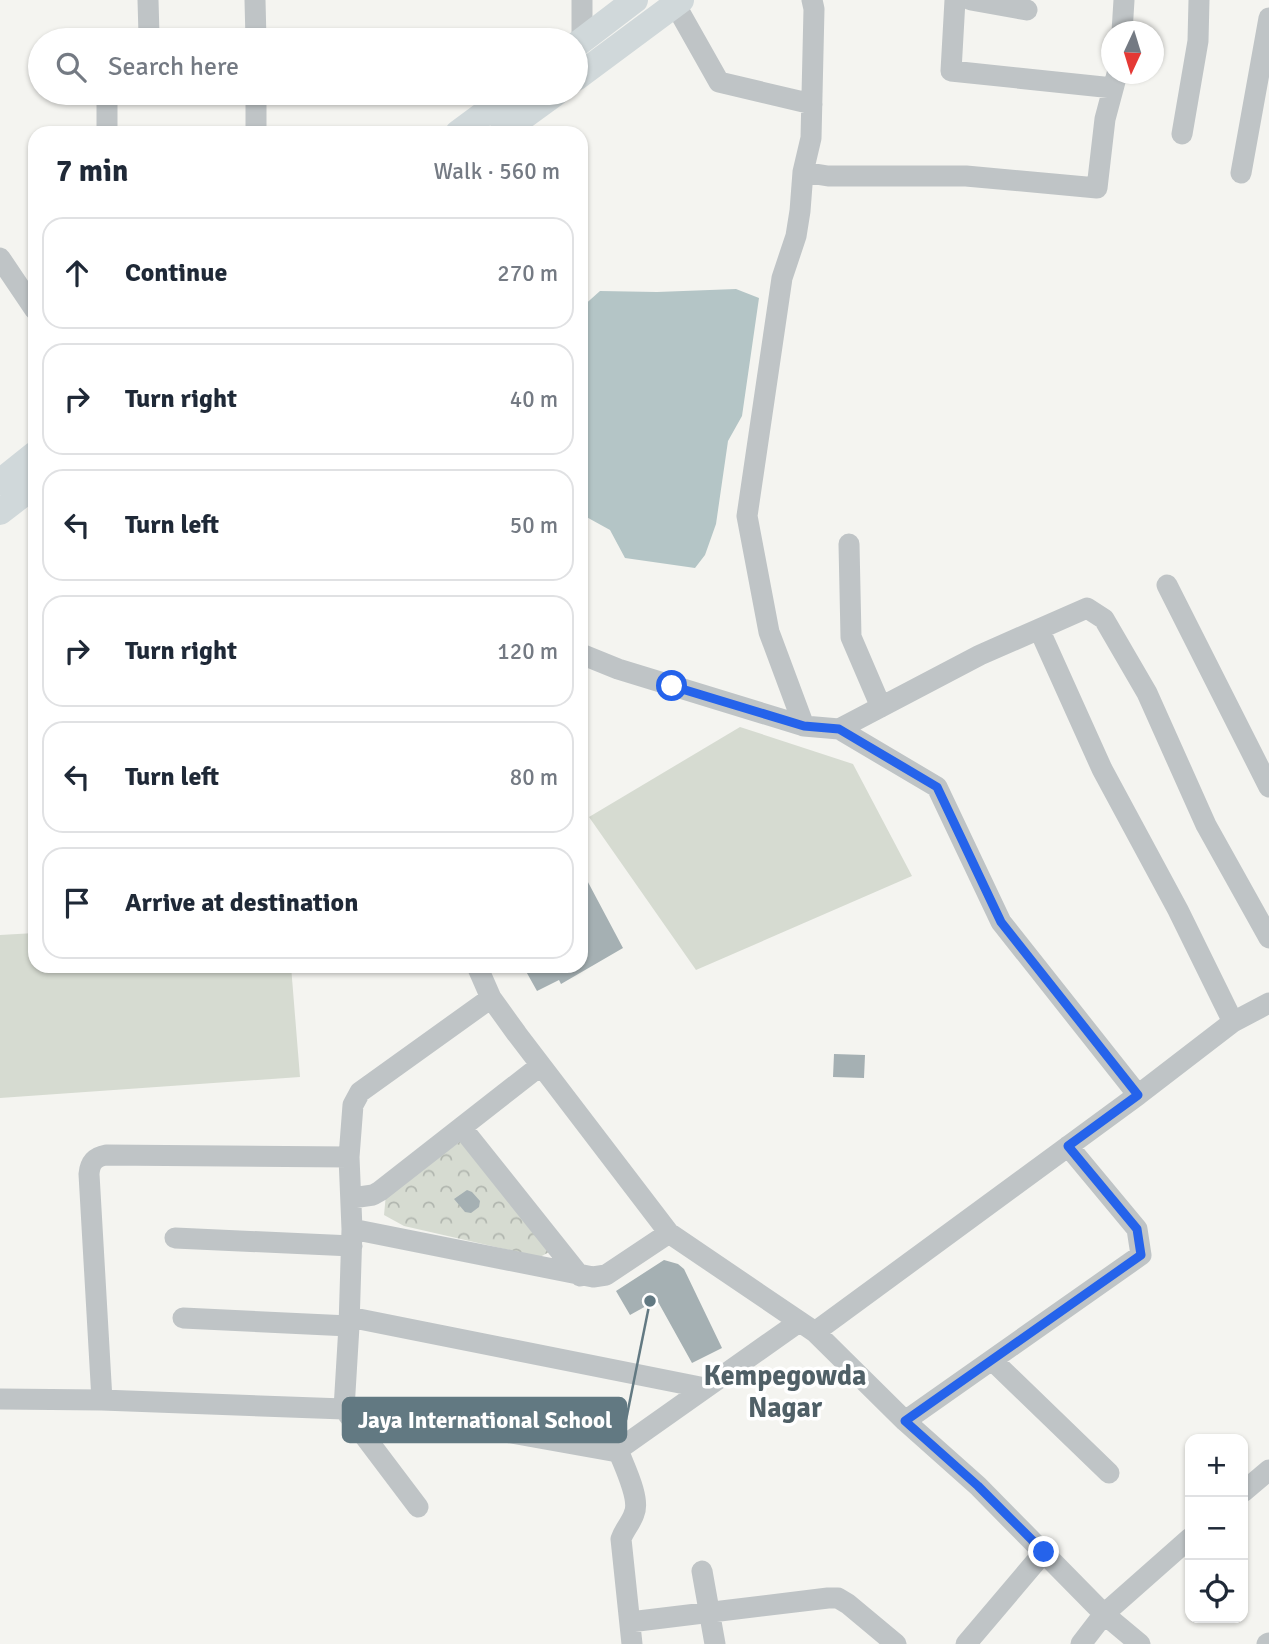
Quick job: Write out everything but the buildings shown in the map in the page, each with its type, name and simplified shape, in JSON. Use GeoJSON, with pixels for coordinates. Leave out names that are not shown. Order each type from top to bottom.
{"type":"FeatureCollection","features":[{"type":"Feature","properties":{"kind":"main road"},"geometry":{"type":"LineString","coordinates":[[588,35],[635,0]]}},
{"type":"Feature","properties":{"kind":"main road"},"geometry":{"type":"LineString","coordinates":[[588,69],[676,1]]}},
{"type":"Feature","properties":{"kind":"main road"},"geometry":{"type":"LineString","coordinates":[[467,126],[496,105]]}},
{"type":"Feature","properties":{"kind":"main road"},"geometry":{"type":"LineString","coordinates":[[511,126],[540,105]]}},
{"type":"Feature","properties":{"kind":"main road"},"geometry":{"type":"LineString","coordinates":[[0,482],[28,460]]}},
{"type":"Feature","properties":{"kind":"main road"},"geometry":{"type":"LineString","coordinates":[[0,512],[28,490]]}},
{"type":"Feature","properties":{"kind":"street"},"geometry":{"type":"LineString","coordinates":[[148,0],[149,28]]}},
{"type":"Feature","properties":{"kind":"street"},"geometry":{"type":"LineString","coordinates":[[255,0],[256,28]]}},
{"type":"Feature","properties":{"kind":"street"},"geometry":{"type":"LineString","coordinates":[[580,28],[582,0]]}},
{"type":"Feature","properties":{"kind":"street"},"geometry":{"type":"LineString","coordinates":[[804,726],[769,632],[747,516],[782,278],[796,236],[803,172],[811,138],[812,0]]}},
{"type":"Feature","properties":{"kind":"street"},"geometry":{"type":"LineString","coordinates":[[955,0],[951,71],[1101,80]]}},
{"type":"Feature","properties":{"kind":"street"},"geometry":{"type":"LineString","coordinates":[[971,0],[1027,10]]}},
{"type":"Feature","properties":{"kind":"street"},"geometry":{"type":"LineString","coordinates":[[1123,21],[1124,0]]}},
{"type":"Feature","properties":{"kind":"street"},"geometry":{"type":"LineString","coordinates":[[1182,134],[1198,41],[1199,0]]}},
{"type":"Feature","properties":{"kind":"street"},"geometry":{"type":"LineString","coordinates":[[676,1],[719,82],[812,104]]}},
{"type":"Feature","properties":{"kind":"street"},"geometry":{"type":"LineString","coordinates":[[1241,173],[1269,19]]}},
{"type":"Feature","properties":{"kind":"street"},"geometry":{"type":"LineString","coordinates":[[803,172],[828,176],[965,176],[1097,188],[1105,119],[1114,84]]}},
{"type":"Feature","properties":{"kind":"street"},"geometry":{"type":"LineString","coordinates":[[107,105],[107,126]]}},
{"type":"Feature","properties":{"kind":"street"},"geometry":{"type":"LineString","coordinates":[[256,105],[256,126]]}},
{"type":"Feature","properties":{"kind":"street"},"geometry":{"type":"LineString","coordinates":[[0,257],[28,299]]}},
{"type":"Feature","properties":{"kind":"street"},"geometry":{"type":"LineString","coordinates":[[849,544],[851,637],[881,707]]}},
{"type":"Feature","properties":{"kind":"street"},"geometry":{"type":"LineString","coordinates":[[1167,585],[1269,786]]}},
{"type":"Feature","properties":{"kind":"street"},"geometry":{"type":"LineString","coordinates":[[839,729],[980,655],[1087,608],[1104,619],[1147,693],[1206,825],[1269,938]]}},
{"type":"Feature","properties":{"kind":"street"},"geometry":{"type":"LineString","coordinates":[[1039,629],[1102,769],[1178,910],[1233,1022]]}},
{"type":"Feature","properties":{"kind":"street"},"geometry":{"type":"LineString","coordinates":[[588,657],[618,669],[804,726],[839,729],[937,787],[1001,922],[1138,1095]]}},
{"type":"Feature","properties":{"kind":"street"},"geometry":{"type":"LineString","coordinates":[[480,973],[491,998],[540,1066],[668,1233],[807,1327],[905,1421],[978,1486],[1104,1614],[1140,1644]]}},
{"type":"Feature","properties":{"kind":"street"},"geometry":{"type":"LineString","coordinates":[[418,1507],[344,1409],[352,1238],[349,1157],[352,1111],[355,1098],[360,1092],[491,998]]}},
{"type":"Feature","properties":{"kind":"street"},"geometry":{"type":"LineString","coordinates":[[0,1399],[344,1409],[450,1422],[611,1451],[618,1450],[705,1388],[807,1327],[1068,1146],[1233,1022],[1269,1003]]}},
{"type":"Feature","properties":{"kind":"street"},"geometry":{"type":"LineString","coordinates":[[352,1198],[373,1195],[380,1191],[540,1066]]}},
{"type":"Feature","properties":{"kind":"street"},"geometry":{"type":"LineString","coordinates":[[462,1128],[580,1276]]}},
{"type":"Feature","properties":{"kind":"street"},"geometry":{"type":"LineString","coordinates":[[905,1421],[1141,1255],[1137,1229],[1068,1146]]}},
{"type":"Feature","properties":{"kind":"street"},"geometry":{"type":"LineString","coordinates":[[102,1400],[89,1174],[93,1160],[106,1155],[349,1157]]}},
{"type":"Feature","properties":{"kind":"street"},"geometry":{"type":"LineString","coordinates":[[175,1238],[352,1238],[593,1277],[606,1275],[668,1233]]}},
{"type":"Feature","properties":{"kind":"street"},"geometry":{"type":"LineString","coordinates":[[183,1318],[349,1321],[705,1388]]}},
{"type":"Feature","properties":{"kind":"street"},"geometry":{"type":"LineString","coordinates":[[992,1360],[1109,1473]]}},
{"type":"Feature","properties":{"kind":"street"},"geometry":{"type":"LineString","coordinates":[[618,1450],[637,1505],[621,1539],[632,1644]]}},
{"type":"Feature","properties":{"kind":"street"},"geometry":{"type":"LineString","coordinates":[[1248,1488],[1269,1470]]}},
{"type":"Feature","properties":{"kind":"street"},"geometry":{"type":"LineString","coordinates":[[1081,1644],[1104,1614],[1185,1542]]}},
{"type":"Feature","properties":{"kind":"street"},"geometry":{"type":"LineString","coordinates":[[966,1644],[1044,1552]]}},
{"type":"Feature","properties":{"kind":"street"},"geometry":{"type":"LineString","coordinates":[[702,1571],[715,1644]]}},
{"type":"Feature","properties":{"kind":"street"},"geometry":{"type":"LineString","coordinates":[[630,1622],[838,1598],[896,1644]]}},
{"type":"Feature","properties":{"kind":"green space"},"geometry":{"type":"Polygon","coordinates":[[[740,727],[853,764],[912,876],[696,970],[589,817],[740,727]]]}},
{"type":"Feature","properties":{"kind":"green space"},"geometry":{"type":"Polygon","coordinates":[[[28,933],[28,973],[292,973],[300,1077],[0,1098],[0,935],[28,933]]]}},
{"type":"Feature","properties":{"kind":"green space"},"geometry":{"type":"Polygon","coordinates":[[[462,1140],[551,1251],[540,1257],[404,1226],[384,1215],[386,1194],[462,1140]]]}},
{"type":"Feature","properties":{"kind":"shaded area"},"geometry":{"type":"Polygon","coordinates":[[[736,289],[759,298],[742,416],[728,441],[716,524],[705,555],[695,568],[625,558],[610,530],[588,518],[588,302],[600,291],[736,289]]]}},
{"type":"Feature","properties":{"kind":"place","name":"Jaya International School"},"geometry":{"type":"Point","coordinates":[650,1301]}},
{"type":"Feature","properties":{"kind":"district","name":"Kempegowda Nagar"},"geometry":{"type":"Point","coordinates":[785,1392]}},
{"type":"Feature","properties":{"kind":"route"},"geometry":{"type":"LineString","coordinates":[[672,686],[804,726],[839,729],[937,787],[1001,922],[1138,1095],[1068,1146],[1137,1229],[1141,1255],[905,1421],[978,1486],[1044,1552]]}}]}
